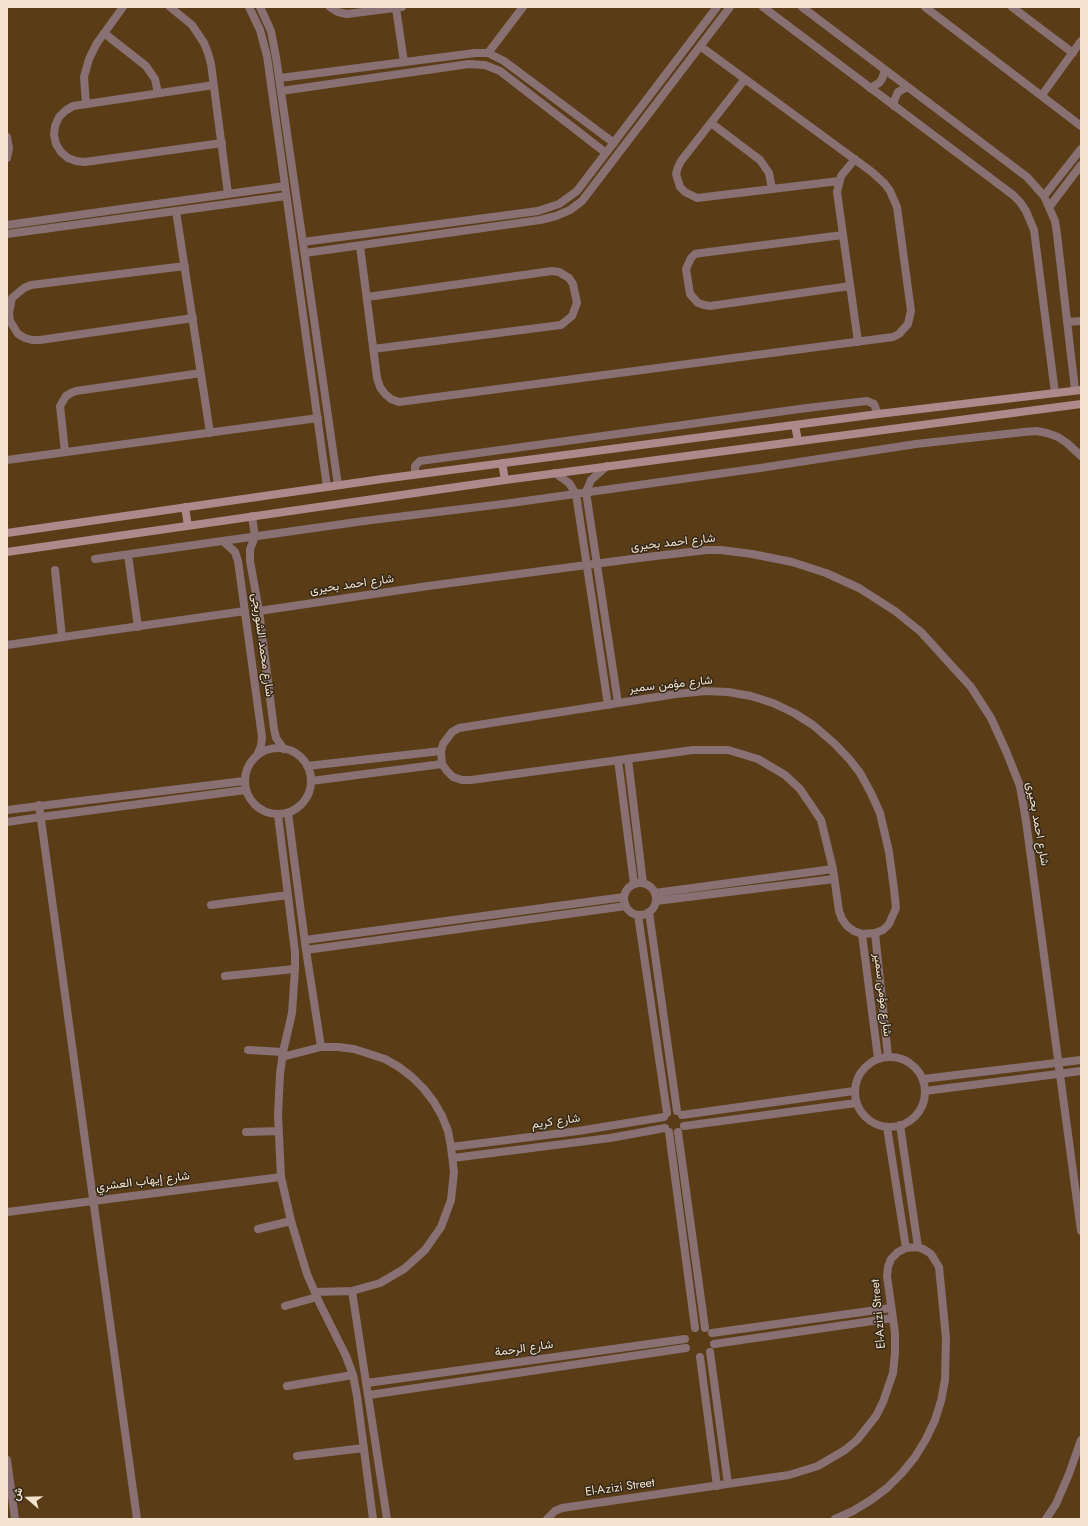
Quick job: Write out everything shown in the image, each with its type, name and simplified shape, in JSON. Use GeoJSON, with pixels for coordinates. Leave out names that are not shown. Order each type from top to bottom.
{"type":"FeatureCollection","features":[{"type":"Feature","properties":{"kind":"street"},"geometry":{"type":"LineString","coordinates":[[86,104],[84,86],[86,68],[92,51],[123,7]]}},
{"type":"Feature","properties":{"kind":"street"},"geometry":{"type":"LineString","coordinates":[[170,7],[192,25],[204,43],[211,64],[228,194]]}},
{"type":"Feature","properties":{"kind":"street"},"geometry":{"type":"LineString","coordinates":[[249,7],[260,30],[264,43],[327,486]]}},
{"type":"Feature","properties":{"kind":"street"},"geometry":{"type":"LineString","coordinates":[[260,7],[271,31],[280,78],[338,485]]}},
{"type":"Feature","properties":{"kind":"street"},"geometry":{"type":"LineString","coordinates":[[330,7],[338,12],[347,14],[399,7],[404,62]]}},
{"type":"Feature","properties":{"kind":"street"},"geometry":{"type":"LineString","coordinates":[[488,53],[524,7]]}},
{"type":"Feature","properties":{"kind":"street"},"geometry":{"type":"LineString","coordinates":[[303,242],[546,209],[559,204],[577,191],[717,7]]}},
{"type":"Feature","properties":{"kind":"street"},"geometry":{"type":"LineString","coordinates":[[305,254],[540,220],[556,216],[570,210],[582,202],[730,7]]}},
{"type":"Feature","properties":{"kind":"street"},"geometry":{"type":"LineString","coordinates":[[763,7],[1013,195],[1026,211],[1031,220],[1035,238],[1055,393]]}},
{"type":"Feature","properties":{"kind":"street"},"geometry":{"type":"LineString","coordinates":[[7,533],[415,474],[878,414],[1078,390],[1055,221],[1050,206],[1044,196],[1027,177],[802,7]]}},
{"type":"Feature","properties":{"kind":"street"},"geometry":{"type":"LineString","coordinates":[[925,7],[1081,126]]}},
{"type":"Feature","properties":{"kind":"street"},"geometry":{"type":"LineString","coordinates":[[1012,7],[1073,53]]}},
{"type":"Feature","properties":{"kind":"street"},"geometry":{"type":"LineString","coordinates":[[104,33],[146,66],[155,79],[158,93]]}},
{"type":"Feature","properties":{"kind":"street"},"geometry":{"type":"LineString","coordinates":[[1042,95],[1081,41]]}},
{"type":"Feature","properties":{"kind":"street"},"geometry":{"type":"LineString","coordinates":[[360,246],[373,349],[380,387],[385,394],[399,402],[858,342],[893,337],[899,334],[908,324],[911,311],[896,203],[885,184],[855,159],[700,46]]}},
{"type":"Feature","properties":{"kind":"street"},"geometry":{"type":"LineString","coordinates":[[280,78],[475,53],[488,53],[504,61],[614,143]]}},
{"type":"Feature","properties":{"kind":"street"},"geometry":{"type":"LineString","coordinates":[[281,91],[469,64],[485,65],[500,71],[606,153]]}},
{"type":"Feature","properties":{"kind":"street"},"geometry":{"type":"LineString","coordinates":[[870,88],[879,83],[885,70]]}},
{"type":"Feature","properties":{"kind":"street"},"geometry":{"type":"LineString","coordinates":[[745,79],[681,161],[678,167],[677,181],[684,192],[697,198],[839,181]]}},
{"type":"Feature","properties":{"kind":"street"},"geometry":{"type":"LineString","coordinates":[[214,85],[73,106],[65,110],[59,117],[55,126],[54,135],[56,144],[61,152],[68,158],[85,162],[222,143]]}},
{"type":"Feature","properties":{"kind":"street"},"geometry":{"type":"LineString","coordinates":[[894,106],[894,101],[898,92],[907,87]]}},
{"type":"Feature","properties":{"kind":"street"},"geometry":{"type":"LineString","coordinates":[[711,123],[760,160],[769,173],[772,189]]}},
{"type":"Feature","properties":{"kind":"street"},"geometry":{"type":"LineString","coordinates":[[7,137],[9,148],[7,158]]}},
{"type":"Feature","properties":{"kind":"street"},"geometry":{"type":"LineString","coordinates":[[1044,196],[1081,149]]}},
{"type":"Feature","properties":{"kind":"street"},"geometry":{"type":"LineString","coordinates":[[855,159],[844,172],[839,181],[837,197],[858,342]]}},
{"type":"Feature","properties":{"kind":"street"},"geometry":{"type":"LineString","coordinates":[[1050,206],[1081,165]]}},
{"type":"Feature","properties":{"kind":"street"},"geometry":{"type":"LineString","coordinates":[[7,224],[285,186]]}},
{"type":"Feature","properties":{"kind":"street"},"geometry":{"type":"LineString","coordinates":[[7,234],[286,196]]}},
{"type":"Feature","properties":{"kind":"street"},"geometry":{"type":"LineString","coordinates":[[176,211],[210,433]]}},
{"type":"Feature","properties":{"kind":"street"},"geometry":{"type":"LineString","coordinates":[[79,215],[80,224]]}},
{"type":"Feature","properties":{"kind":"street"},"geometry":{"type":"LineString","coordinates":[[843,235],[696,254],[691,258],[686,269],[690,294],[698,303],[710,306],[850,286]]}},
{"type":"Feature","properties":{"kind":"street"},"geometry":{"type":"LineString","coordinates":[[185,266],[31,285],[24,288],[12,298],[9,313],[10,321],[18,334],[32,340],[40,340],[193,318]]}},
{"type":"Feature","properties":{"kind":"street"},"geometry":{"type":"LineString","coordinates":[[367,297],[552,271],[564,274],[569,278],[573,284],[577,303],[572,316],[561,325],[373,349]]}},
{"type":"Feature","properties":{"kind":"street"},"geometry":{"type":"LineString","coordinates":[[1068,322],[1081,320]]}},
{"type":"Feature","properties":{"kind":"street"},"geometry":{"type":"LineString","coordinates":[[65,452],[60,406],[66,396],[71,392],[76,390],[201,373]]}},
{"type":"Feature","properties":{"kind":"street"},"geometry":{"type":"LineString","coordinates":[[415,474],[415,466],[420,461],[801,408],[867,401],[874,404],[878,414]]}},
{"type":"Feature","properties":{"kind":"street"},"geometry":{"type":"LineString","coordinates":[[968,404],[970,418]]}},
{"type":"Feature","properties":{"kind":"street"},"geometry":{"type":"LineString","coordinates":[[7,552],[555,473],[1081,404]]}},
{"type":"Feature","properties":{"kind":"street"},"geometry":{"type":"LineString","coordinates":[[7,460],[318,418]]}},
{"type":"Feature","properties":{"kind":"street"},"geometry":{"type":"LineString","coordinates":[[795,425],[798,441]]}},
{"type":"Feature","properties":{"kind":"street"},"geometry":{"type":"LineString","coordinates":[[95,559],[224,542],[364,521],[576,494],[916,444],[1024,432],[1036,431],[1058,437],[1081,456]]}},
{"type":"Feature","properties":{"kind":"street"},"geometry":{"type":"LineString","coordinates":[[502,463],[505,480]]}},
{"type":"Feature","properties":{"kind":"street"},"geometry":{"type":"LineString","coordinates":[[607,466],[592,480],[586,492],[618,703]]}},
{"type":"Feature","properties":{"kind":"street"},"geometry":{"type":"LineString","coordinates":[[555,473],[569,483],[576,494],[608,705]]}},
{"type":"Feature","properties":{"kind":"street"},"geometry":{"type":"LineString","coordinates":[[185,507],[188,526]]}},
{"type":"Feature","properties":{"kind":"street","name":"شارع محمد الشوربجى"},"geometry":{"type":"LineString","coordinates":[[252,516],[254,537],[250,555],[274,730],[276,738],[284,749]]}},
{"type":"Feature","properties":{"kind":"street","name":"شارع محمد الشوربجى"},"geometry":{"type":"LineString","coordinates":[[224,542],[232,548],[237,556],[262,737],[261,746],[257,755]]}},
{"type":"Feature","properties":{"kind":"street","name":"شارع احمد بحيرى"},"geometry":{"type":"LineString","coordinates":[[258,611],[587,565],[707,550],[721,550],[752,554],[792,562],[826,573],[859,588],[895,611],[921,632],[971,687],[982,703],[1006,751],[1020,786],[1027,827],[1081,1231]]}},
{"type":"Feature","properties":{"kind":"street"},"geometry":{"type":"LineString","coordinates":[[128,555],[138,627]]}},
{"type":"Feature","properties":{"kind":"street"},"geometry":{"type":"LineString","coordinates":[[55,570],[62,637]]}},
{"type":"Feature","properties":{"kind":"street"},"geometry":{"type":"LineString","coordinates":[[7,645],[245,611]]}},
{"type":"Feature","properties":{"kind":"street","name":"شارع مؤمن سمير"},"geometry":{"type":"LineString","coordinates":[[441,752],[447,737],[459,728],[706,691],[728,692],[751,696],[773,703],[794,713],[813,725],[835,744],[860,773],[874,800],[884,829],[896,908],[889,924],[883,930],[875,933],[888,1056]]}},
{"type":"Feature","properties":{"kind":"street"},"geometry":{"type":"LineString","coordinates":[[270,749],[284,749],[298,755],[307,766],[311,781],[310,788],[305,801],[300,806],[288,813],[278,815],[269,814],[261,811],[254,805],[245,790],[244,781],[248,766],[257,755],[270,749]]}},
{"type":"Feature","properties":{"kind":"street"},"geometry":{"type":"LineString","coordinates":[[307,766],[441,752],[442,764],[447,771],[454,777],[462,780],[471,780],[693,750],[728,750],[751,756],[772,766],[785,775],[800,789],[814,808],[821,820],[842,919],[847,926],[854,931],[862,934],[875,933]]}},
{"type":"Feature","properties":{"kind":"street"},"geometry":{"type":"LineString","coordinates":[[628,759],[643,883]]}},
{"type":"Feature","properties":{"kind":"street"},"geometry":{"type":"LineString","coordinates":[[618,760],[634,884]]}},
{"type":"Feature","properties":{"kind":"street"},"geometry":{"type":"LineString","coordinates":[[311,781],[442,764]]}},
{"type":"Feature","properties":{"kind":"street"},"geometry":{"type":"LineString","coordinates":[[7,810],[244,781]]}},
{"type":"Feature","properties":{"kind":"street"},"geometry":{"type":"LineString","coordinates":[[7,822],[245,790]]}},
{"type":"Feature","properties":{"kind":"street"},"geometry":{"type":"LineString","coordinates":[[39,805],[137,1519]]}},
{"type":"Feature","properties":{"kind":"street"},"geometry":{"type":"LineString","coordinates":[[288,813],[306,950],[321,1048]]}},
{"type":"Feature","properties":{"kind":"street"},"geometry":{"type":"LineString","coordinates":[[278,815],[295,952],[292,1013],[283,1054],[279,1095],[281,1177],[300,1255],[316,1295],[346,1356],[353,1375],[373,1519]]}},
{"type":"Feature","properties":{"kind":"street"},"geometry":{"type":"LineString","coordinates":[[655,897],[832,869]]}},
{"type":"Feature","properties":{"kind":"street"},"geometry":{"type":"LineString","coordinates":[[655,897],[834,879]]}},
{"type":"Feature","properties":{"kind":"street"},"geometry":{"type":"LineString","coordinates":[[643,883],[648,885],[655,897],[654,908],[644,915],[638,915],[633,913],[626,906],[624,896],[626,891],[634,884],[643,883]]}},
{"type":"Feature","properties":{"kind":"street"},"geometry":{"type":"LineString","coordinates":[[211,904],[288,895]]}},
{"type":"Feature","properties":{"kind":"street"},"geometry":{"type":"LineString","coordinates":[[305,940],[624,896]]}},
{"type":"Feature","properties":{"kind":"street"},"geometry":{"type":"LineString","coordinates":[[306,950],[626,906]]}},
{"type":"Feature","properties":{"kind":"street"},"geometry":{"type":"LineString","coordinates":[[649,912],[680,1113],[685,1120],[684,1126],[678,1132]]}},
{"type":"Feature","properties":{"kind":"street"},"geometry":{"type":"LineString","coordinates":[[638,915],[665,1115],[663,1123],[667,1130],[694,1328]]}},
{"type":"Feature","properties":{"kind":"street","name":"شارع مؤمن سمير"},"geometry":{"type":"LineString","coordinates":[[862,934],[878,1058]]}},
{"type":"Feature","properties":{"kind":"street"},"geometry":{"type":"LineString","coordinates":[[225,976],[295,969]]}},
{"type":"Feature","properties":{"kind":"street"},"geometry":{"type":"LineString","coordinates":[[248,1050],[283,1054],[338,1047],[364,1052],[385,1059],[399,1067],[424,1089],[434,1102],[448,1131],[453,1158],[454,1172],[451,1200],[441,1227],[429,1245],[415,1260],[392,1277],[366,1288],[316,1295],[285,1306]]}},
{"type":"Feature","properties":{"kind":"street"},"geometry":{"type":"LineString","coordinates":[[888,1056],[899,1057],[909,1062],[917,1069],[923,1079],[925,1092],[924,1100],[920,1109],[908,1122],[887,1127],[877,1125],[868,1120],[860,1112],[856,1103],[854,1091],[856,1080],[868,1063],[878,1058],[888,1056]]}},
{"type":"Feature","properties":{"kind":"street"},"geometry":{"type":"LineString","coordinates":[[923,1079],[1081,1060]]}},
{"type":"Feature","properties":{"kind":"street"},"geometry":{"type":"LineString","coordinates":[[925,1092],[1081,1071]]}},
{"type":"Feature","properties":{"kind":"street"},"geometry":{"type":"LineString","coordinates":[[665,1115],[672,1111],[680,1113],[854,1091]]}},
{"type":"Feature","properties":{"kind":"street"},"geometry":{"type":"LineString","coordinates":[[684,1126],[856,1103]]}},
{"type":"Feature","properties":{"kind":"street","name":"شارع كريم"},"geometry":{"type":"LineString","coordinates":[[451,1147],[578,1131],[665,1115]]}},
{"type":"Feature","properties":{"kind":"street"},"geometry":{"type":"LineString","coordinates":[[900,1125],[918,1247]]}},
{"type":"Feature","properties":{"kind":"street"},"geometry":{"type":"LineString","coordinates":[[835,1519],[853,1511],[887,1488],[915,1457],[935,1420],[942,1400],[945,1380],[946,1338],[939,1267],[932,1254],[918,1247],[906,1248],[887,1127]]}},
{"type":"Feature","properties":{"kind":"street"},"geometry":{"type":"LineString","coordinates":[[667,1130],[678,1132]]}},
{"type":"Feature","properties":{"kind":"street","name":"شارع كريم"},"geometry":{"type":"LineString","coordinates":[[453,1158],[667,1130]]}},
{"type":"Feature","properties":{"kind":"street"},"geometry":{"type":"LineString","coordinates":[[246,1132],[279,1131]]}},
{"type":"Feature","properties":{"kind":"street"},"geometry":{"type":"LineString","coordinates":[[678,1132],[708,1331],[714,1344]]}},
{"type":"Feature","properties":{"kind":"street"},"geometry":{"type":"LineString","coordinates":[[509,1140],[511,1151]]}},
{"type":"Feature","properties":{"kind":"street","name":"شارع إيهاب العشري"},"geometry":{"type":"LineString","coordinates":[[7,1212],[281,1177]]}},
{"type":"Feature","properties":{"kind":"street"},"geometry":{"type":"LineString","coordinates":[[258,1229],[291,1221]]}},
{"type":"Feature","properties":{"kind":"street","name":"El-Azizi Street"},"geometry":{"type":"LineString","coordinates":[[547,1519],[555,1511],[562,1508],[789,1475],[804,1472],[832,1459],[857,1440],[876,1416],[889,1388],[893,1372],[895,1353],[893,1318],[887,1276],[888,1267],[891,1259],[898,1252],[906,1248]]}},
{"type":"Feature","properties":{"kind":"street"},"geometry":{"type":"LineString","coordinates":[[352,1291],[387,1519]]}},
{"type":"Feature","properties":{"kind":"street"},"geometry":{"type":"LineString","coordinates":[[714,1344],[710,1352],[700,1357],[692,1354],[686,1348],[685,1339],[690,1330],[694,1328],[708,1331],[891,1308]]}},
{"type":"Feature","properties":{"kind":"street"},"geometry":{"type":"LineString","coordinates":[[714,1344],[893,1318]]}},
{"type":"Feature","properties":{"kind":"street","name":"شارع الرحمة"},"geometry":{"type":"LineString","coordinates":[[367,1383],[685,1339]]}},
{"type":"Feature","properties":{"kind":"street","name":"شارع الرحمة"},"geometry":{"type":"LineString","coordinates":[[369,1395],[686,1348]]}},
{"type":"Feature","properties":{"kind":"street"},"geometry":{"type":"LineString","coordinates":[[710,1352],[728,1484]]}},
{"type":"Feature","properties":{"kind":"street"},"geometry":{"type":"LineString","coordinates":[[700,1357],[717,1486]]}},
{"type":"Feature","properties":{"kind":"street"},"geometry":{"type":"LineString","coordinates":[[287,1386],[353,1375]]}},
{"type":"Feature","properties":{"kind":"street"},"geometry":{"type":"LineString","coordinates":[[1046,1519],[1056,1504],[1081,1440]]}},
{"type":"Feature","properties":{"kind":"street"},"geometry":{"type":"LineString","coordinates":[[297,1456],[364,1448]]}},
{"type":"Feature","properties":{"kind":"street"},"geometry":{"type":"LineString","coordinates":[[7,1460],[15,1519]]}}]}
